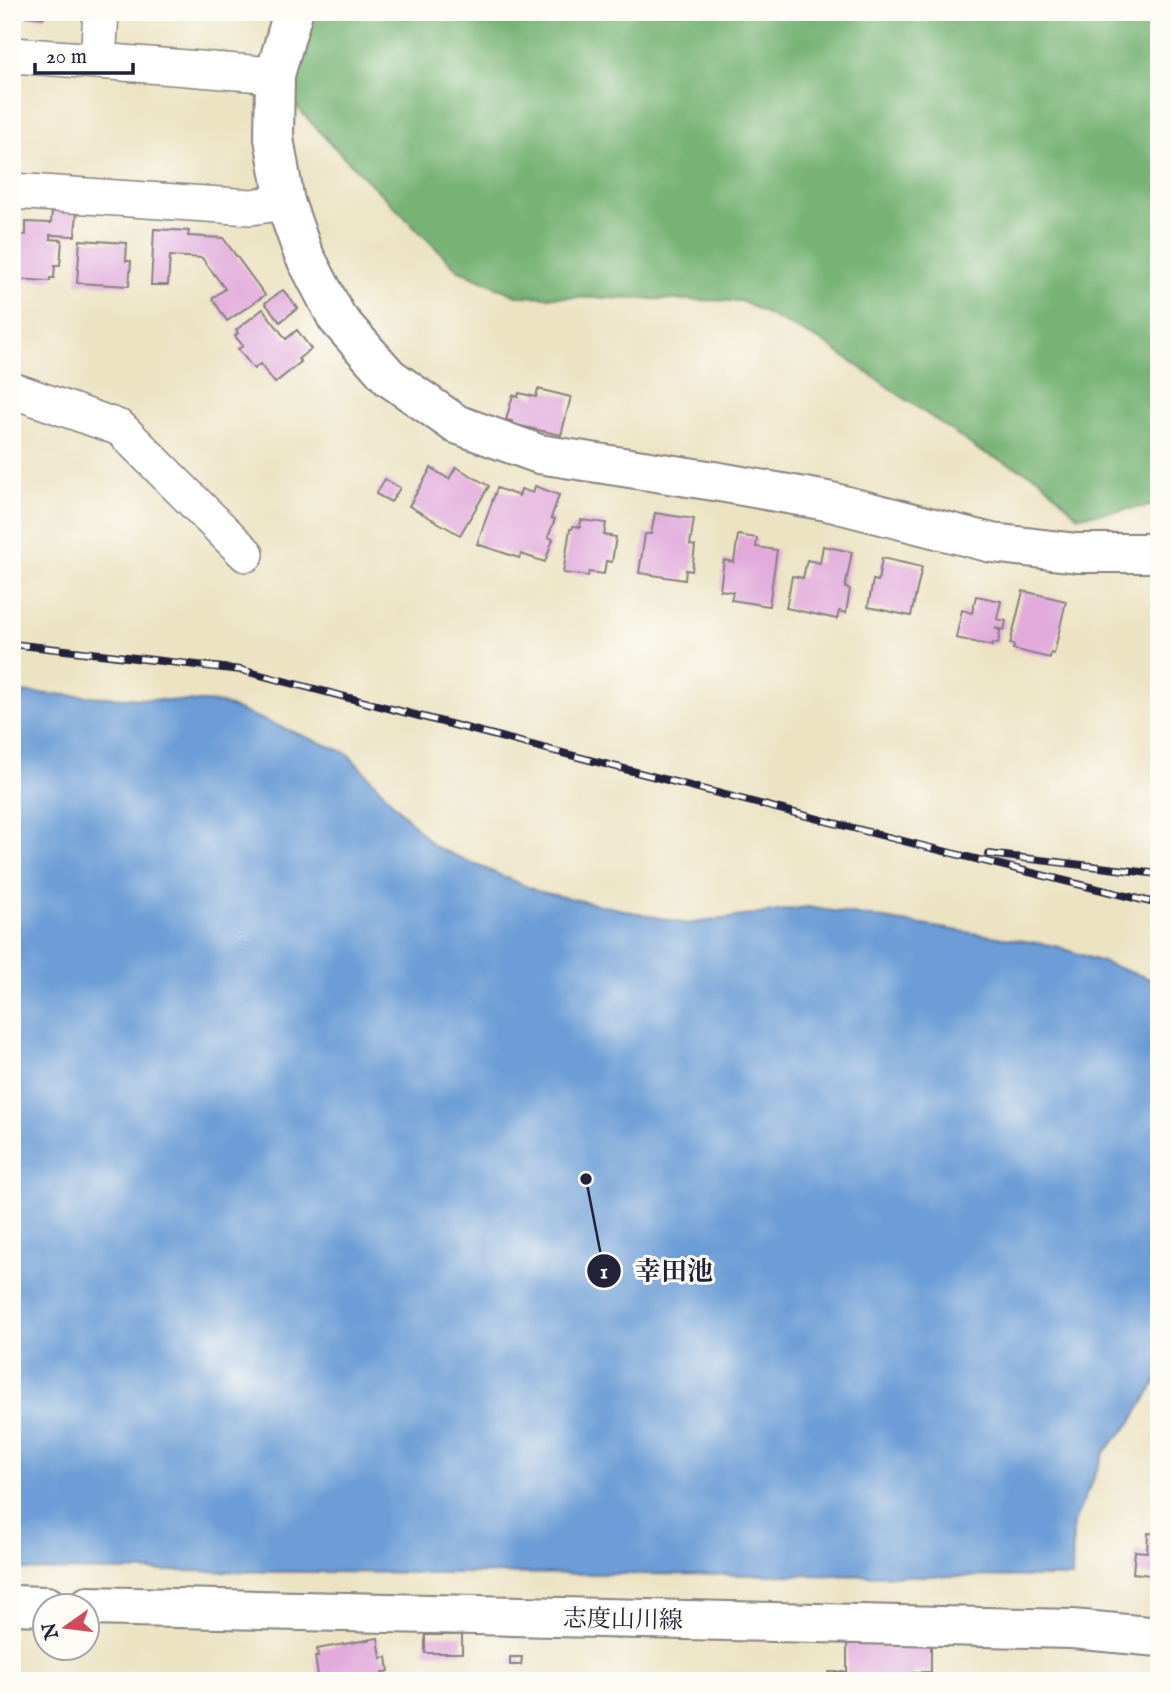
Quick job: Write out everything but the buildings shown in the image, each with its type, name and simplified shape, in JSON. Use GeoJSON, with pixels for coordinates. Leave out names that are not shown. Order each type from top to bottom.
{"type":"FeatureCollection","features":[{"type":"Feature","properties":{"kind":"street"},"geometry":{"type":"LineString","coordinates":[[98,61],[102,12]]}},
{"type":"Feature","properties":{"kind":"street"},"geometry":{"type":"LineString","coordinates":[[293,12],[275,75],[274,138],[285,202],[303,253],[337,318],[388,376],[456,424],[539,454],[827,501],[992,543],[1077,553],[1159,553]]}},
{"type":"Feature","properties":{"kind":"street"},"geometry":{"type":"LineString","coordinates":[[12,55],[275,75]]}},
{"type":"Feature","properties":{"kind":"street"},"geometry":{"type":"LineString","coordinates":[[12,191],[251,207],[285,202]]}},
{"type":"Feature","properties":{"kind":"street"},"geometry":{"type":"LineString","coordinates":[[12,390],[120,428],[246,554]]}},
{"type":"Feature","properties":{"kind":"street"},"geometry":{"type":"LineString","coordinates":[[12,1605],[32,1605]]}},
{"type":"Feature","properties":{"kind":"street","name":"志度山川線"},"geometry":{"type":"LineString","coordinates":[[102,1606],[1072,1629],[1159,1637]]}},
{"type":"Feature","properties":{"kind":"green space"},"geometry":{"type":"Polygon","coordinates":[[[313,12],[1159,12],[1159,505],[1078,516],[1038,477],[980,451],[825,343],[741,301],[517,296],[457,269],[330,143],[288,97],[313,12]]]}},
{"type":"Feature","properties":{"kind":"water"},"geometry":{"type":"Polygon","coordinates":[[[12,692],[220,703],[347,753],[433,846],[537,891],[687,924],[807,907],[1056,946],[1159,982],[1159,1377],[1131,1423],[1105,1451],[1073,1525],[1072,1577],[12,1570],[12,692]]]}},
{"type":"Feature","properties":{"kind":"railway"},"geometry":{"type":"LineString","coordinates":[[12,644],[241,670],[919,845],[1159,904]]}},
{"type":"Feature","properties":{"kind":"railway"},"geometry":{"type":"LineString","coordinates":[[988,854],[1159,874]]}},
{"type":"Feature","properties":{"kind":"place","name":"幸田池"},"geometry":{"type":"Point","coordinates":[586,1179]}}]}
